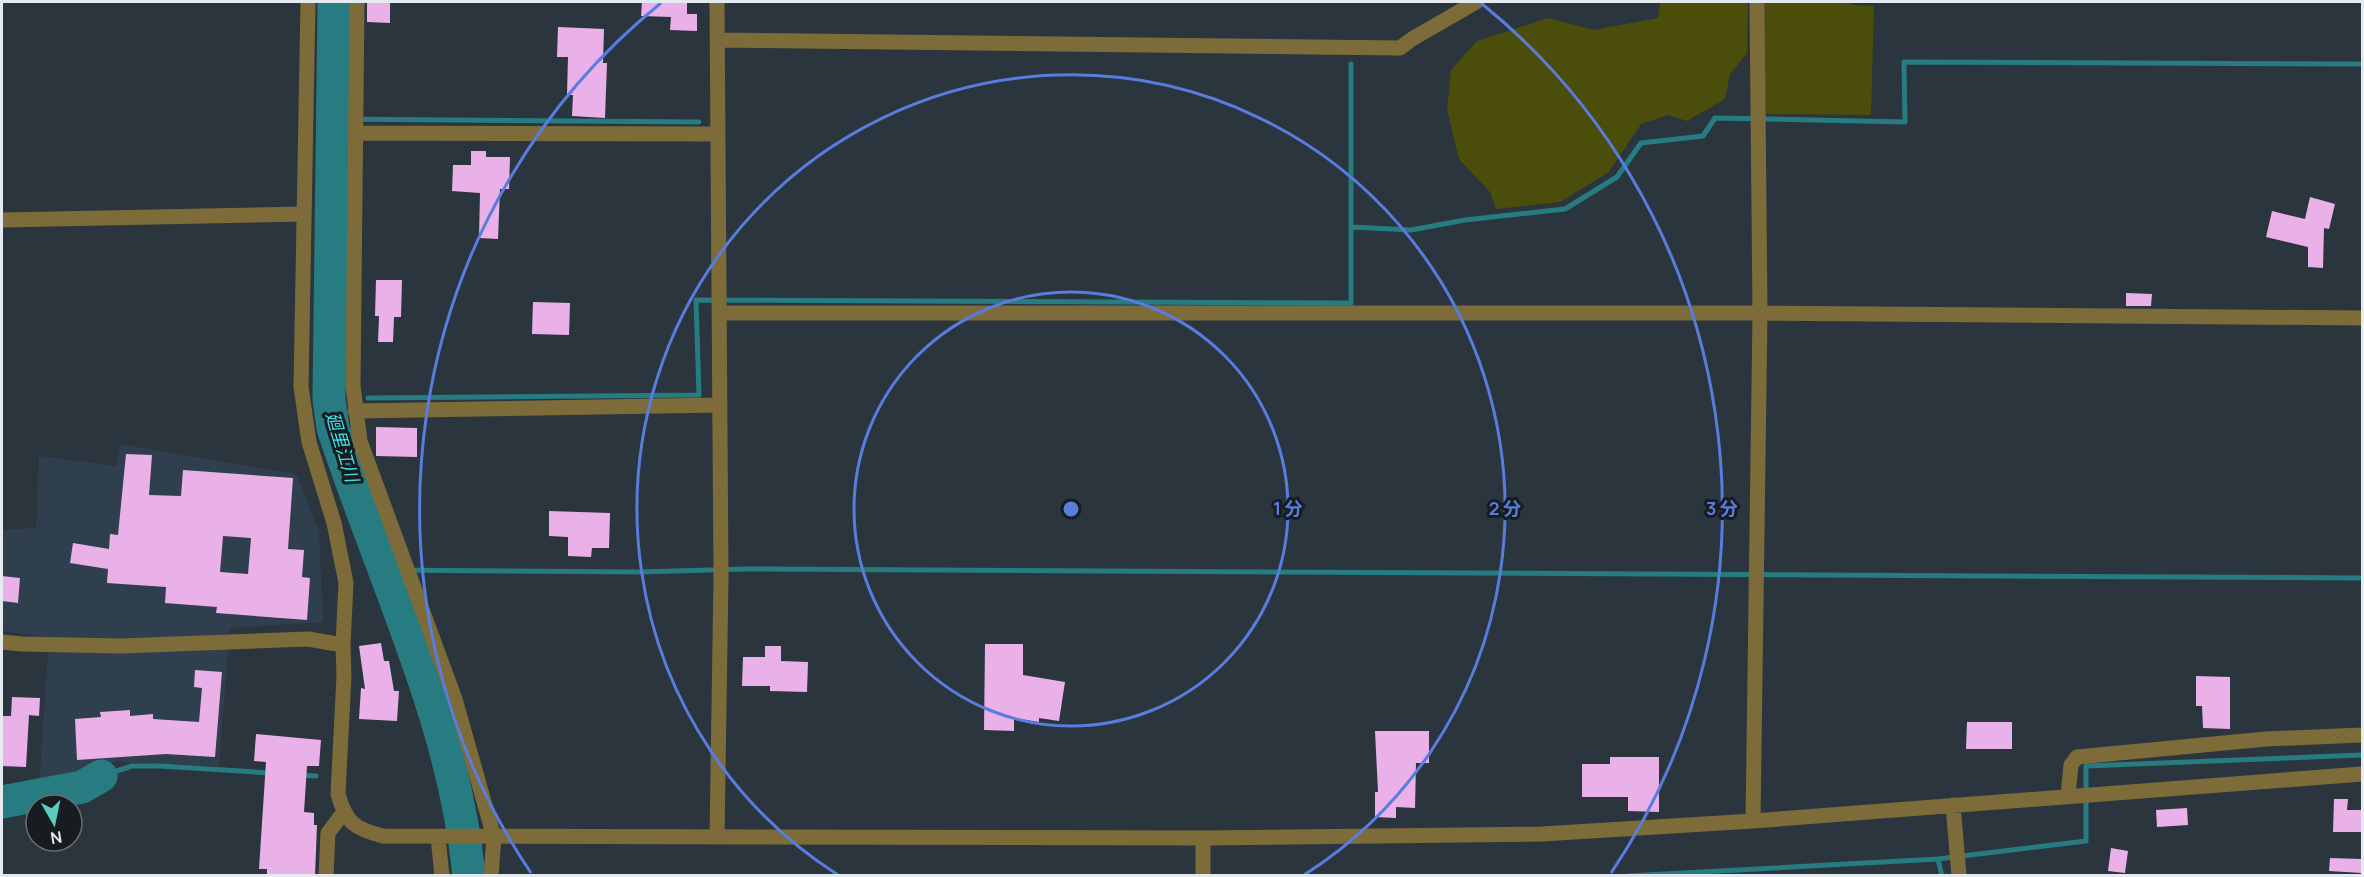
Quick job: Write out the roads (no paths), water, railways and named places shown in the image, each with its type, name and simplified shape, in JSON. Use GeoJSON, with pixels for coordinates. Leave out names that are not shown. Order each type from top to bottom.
{"type":"FeatureCollection","features":[{"type":"Feature","properties":{"kind":"street"},"geometry":{"type":"LineString","coordinates":[[308,2],[301,387],[309,442],[334,523],[346,584],[338,794],[344,813],[352,824],[363,831],[383,836],[438,837],[1203,838],[1542,834],[1753,821],[2362,774]]}},
{"type":"Feature","properties":{"kind":"street"},"geometry":{"type":"LineString","coordinates":[[357,2],[353,386],[355,411],[360,441],[455,699],[494,837],[491,876]]}},
{"type":"Feature","properties":{"kind":"street"},"geometry":{"type":"LineString","coordinates":[[717,2],[721,570],[717,837]]}},
{"type":"Feature","properties":{"kind":"street"},"geometry":{"type":"LineString","coordinates":[[718,40],[1400,48],[1476,2]]}},
{"type":"Feature","properties":{"kind":"street"},"geometry":{"type":"LineString","coordinates":[[1753,821],[1760,313],[1757,2]]}},
{"type":"Feature","properties":{"kind":"street"},"geometry":{"type":"LineString","coordinates":[[357,124],[718,134]]}},
{"type":"Feature","properties":{"kind":"street"},"geometry":{"type":"LineString","coordinates":[[2,220],[304,214]]}},
{"type":"Feature","properties":{"kind":"street"},"geometry":{"type":"LineString","coordinates":[[719,304],[2362,318]]}},
{"type":"Feature","properties":{"kind":"street"},"geometry":{"type":"LineString","coordinates":[[355,411],[720,405]]}},
{"type":"Feature","properties":{"kind":"street"},"geometry":{"type":"LineString","coordinates":[[2,642],[122,646],[308,639],[343,645]]}},
{"type":"Feature","properties":{"kind":"street"},"geometry":{"type":"LineString","coordinates":[[2080,795],[2071,765],[2077,756],[2266,739],[2362,735]]}},
{"type":"Feature","properties":{"kind":"street"},"geometry":{"type":"LineString","coordinates":[[1953,805],[1959,864]]}},
{"type":"Feature","properties":{"kind":"street"},"geometry":{"type":"LineString","coordinates":[[326,876],[328,833],[344,813]]}},
{"type":"Feature","properties":{"kind":"street"},"geometry":{"type":"LineString","coordinates":[[438,837],[442,876]]}},
{"type":"Feature","properties":{"kind":"street"},"geometry":{"type":"LineString","coordinates":[[1203,838],[1203,872]]}},
{"type":"Feature","properties":{"kind":"waterway","name":"廻里江川"},"geometry":{"type":"LineString","coordinates":[[334,2],[329,400],[333,428],[432,704],[461,818],[469,876]]}},
{"type":"Feature","properties":{"kind":"waterway"},"geometry":{"type":"LineString","coordinates":[[1351,227],[1411,230],[1465,220],[1565,209],[1617,177],[1641,143],[1703,136],[1715,118],[1905,122],[1904,62],[2362,64]]}},
{"type":"Feature","properties":{"kind":"waterway"},"geometry":{"type":"LineString","coordinates":[[368,398],[699,395],[696,300],[1351,303],[1351,64]]}},
{"type":"Feature","properties":{"kind":"waterway"},"geometry":{"type":"LineString","coordinates":[[332,119],[699,122]]}},
{"type":"Feature","properties":{"kind":"waterway"},"geometry":{"type":"LineString","coordinates":[[329,400],[341,398]]}},
{"type":"Feature","properties":{"kind":"waterway"},"geometry":{"type":"LineString","coordinates":[[384,570],[639,572],[745,569],[2362,578]]}},
{"type":"Feature","properties":{"kind":"waterway"},"geometry":{"type":"LineString","coordinates":[[1628,876],[1938,859],[2086,841],[2086,766],[2362,755]]}},
{"type":"Feature","properties":{"kind":"waterway"},"geometry":{"type":"LineString","coordinates":[[101,776],[132,766],[270,773]]}},
{"type":"Feature","properties":{"kind":"waterway"},"geometry":{"type":"LineString","coordinates":[[300,775],[316,776]]}},
{"type":"Feature","properties":{"kind":"waterway"},"geometry":{"type":"LineString","coordinates":[[2,802],[82,787],[101,776]]}},
{"type":"Feature","properties":{"kind":"waterway"},"geometry":{"type":"LineString","coordinates":[[1938,859],[1942,876]]}}]}
